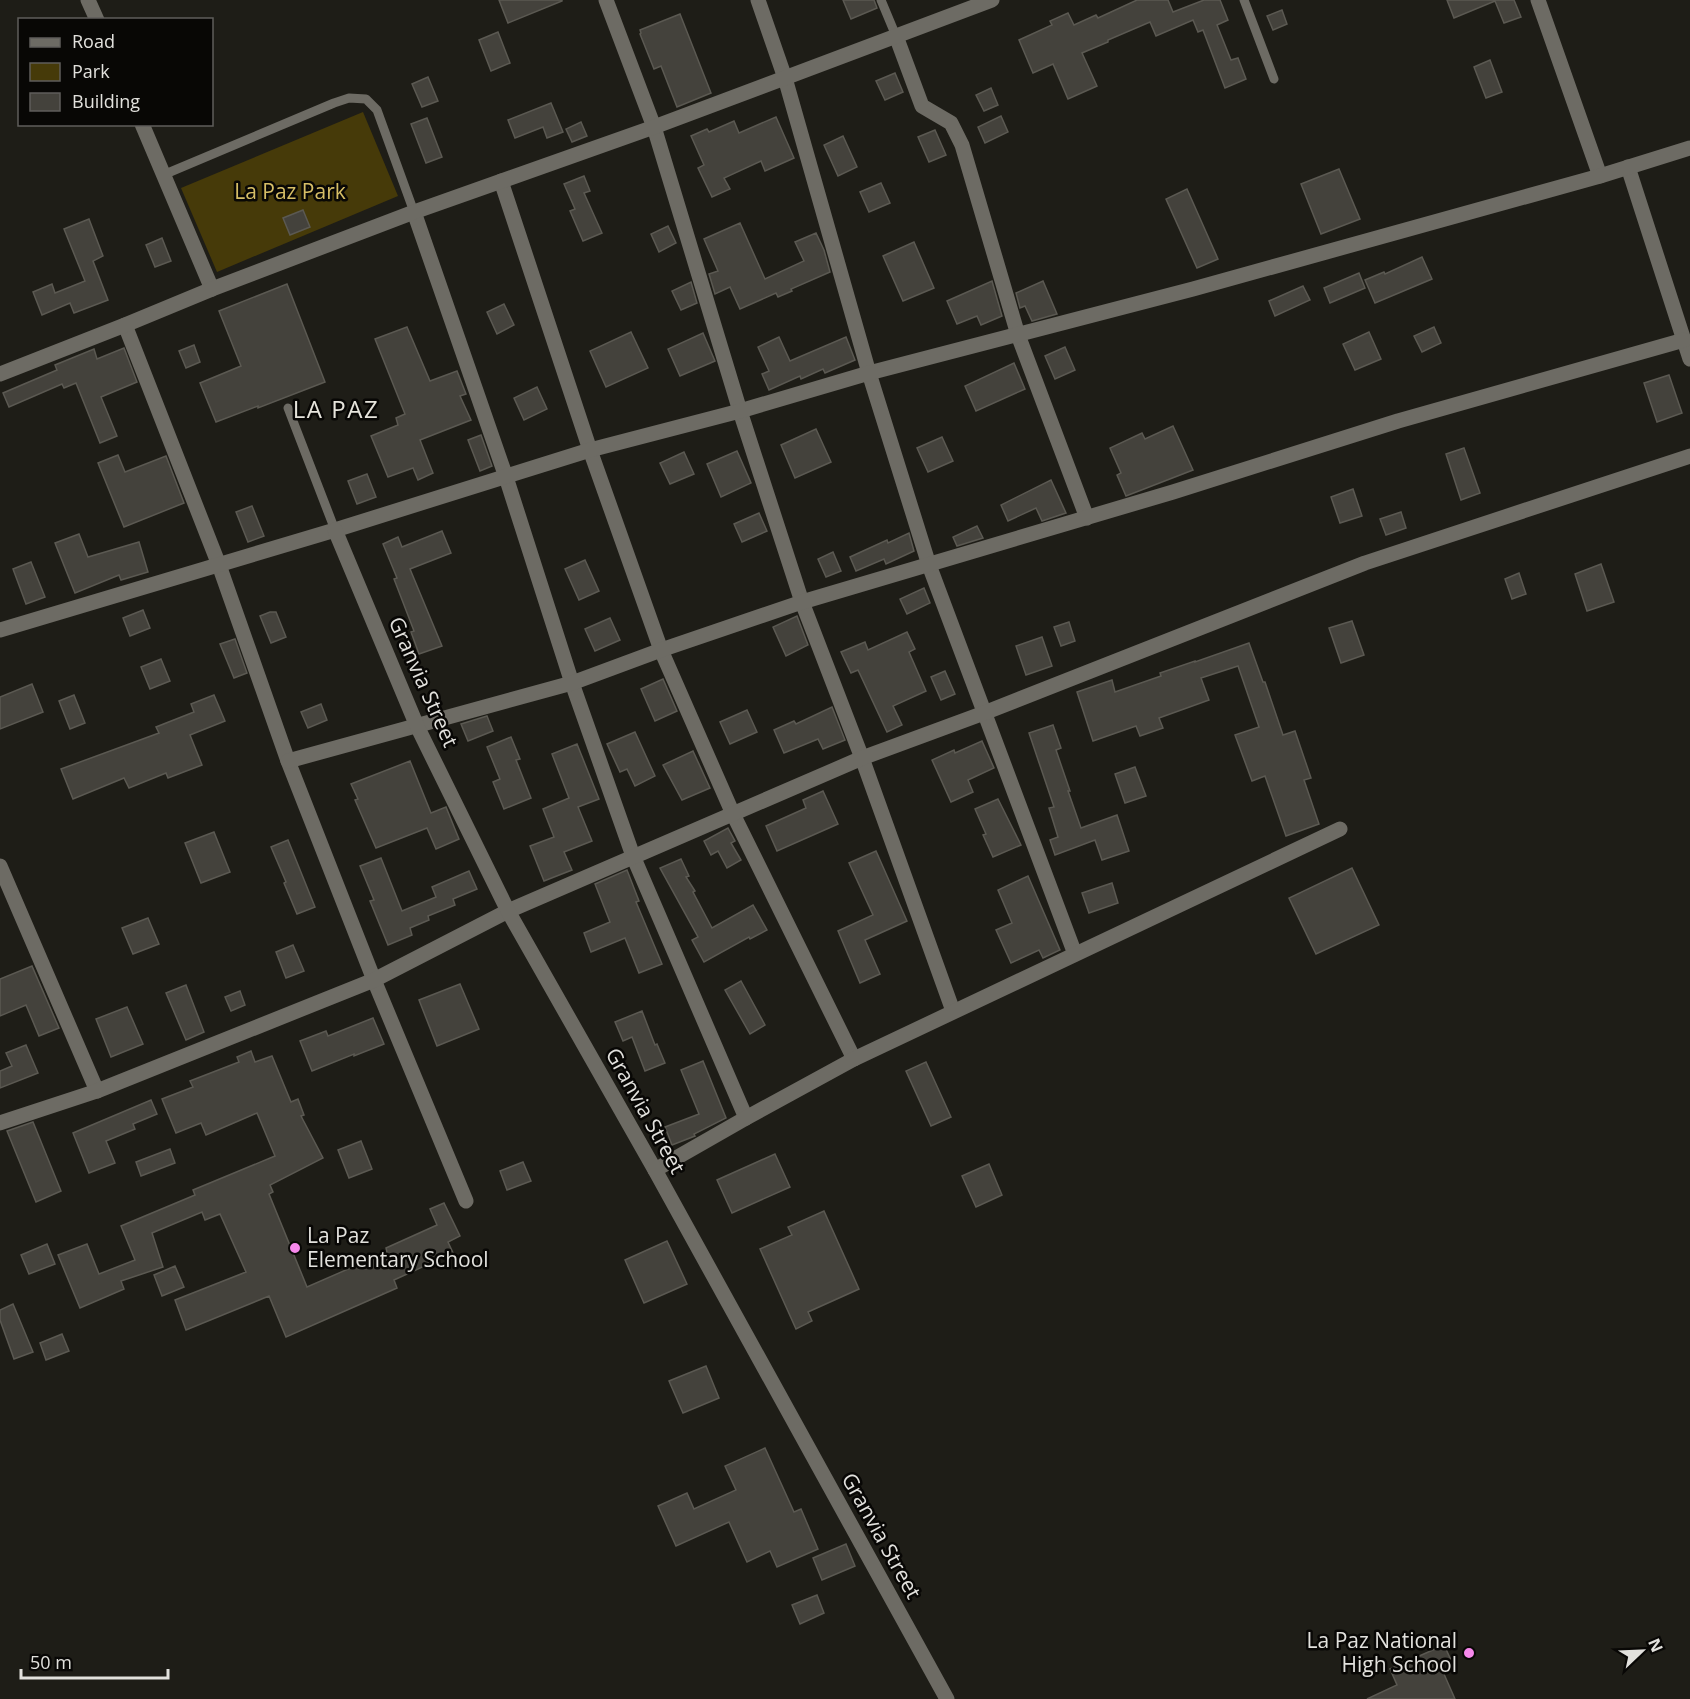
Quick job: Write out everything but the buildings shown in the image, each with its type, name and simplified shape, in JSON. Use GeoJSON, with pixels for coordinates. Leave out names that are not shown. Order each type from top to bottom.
{"type":"FeatureCollection","features":[{"type":"Feature","properties":{"kind":"street"},"geometry":{"type":"LineString","coordinates":[[88,0],[96,18]]}},
{"type":"Feature","properties":{"kind":"street"},"geometry":{"type":"LineString","coordinates":[[606,0],[654,128],[740,411],[802,602],[862,758],[953,1011]]}},
{"type":"Feature","properties":{"kind":"street"},"geometry":{"type":"LineString","coordinates":[[758,0],[785,78],[869,373],[929,565],[1075,954]]}},
{"type":"Feature","properties":{"kind":"street"},"geometry":{"type":"LineString","coordinates":[[0,374],[212,289],[414,212],[654,128],[992,0]]}},
{"type":"Feature","properties":{"kind":"street"},"geometry":{"type":"LineString","coordinates":[[1538,0],[1600,176]]}},
{"type":"Feature","properties":{"kind":"street"},"geometry":{"type":"LineString","coordinates":[[896,36],[922,106],[951,123],[962,145],[1018,335],[1087,518]]}},
{"type":"Feature","properties":{"kind":"street"},"geometry":{"type":"LineString","coordinates":[[143,126],[212,289]]}},
{"type":"Feature","properties":{"kind":"street"},"geometry":{"type":"LineString","coordinates":[[0,630],[335,530],[590,450],[740,411],[869,373],[1193,289],[1600,176],[1690,148]]}},
{"type":"Feature","properties":{"kind":"street"},"geometry":{"type":"LineString","coordinates":[[1628,167],[1690,358]]}},
{"type":"Feature","properties":{"kind":"street"},"geometry":{"type":"LineString","coordinates":[[501,181],[590,450],[661,650],[732,814],[855,1059]]}},
{"type":"Feature","properties":{"kind":"street"},"geometry":{"type":"LineString","coordinates":[[414,212],[506,477],[572,683],[633,856],[746,1118]]}},
{"type":"Feature","properties":{"kind":"street"},"geometry":{"type":"LineString","coordinates":[[125,325],[219,565],[288,761],[374,980],[466,1201]]}},
{"type":"Feature","properties":{"kind":"street"},"geometry":{"type":"LineString","coordinates":[[288,761],[572,683],[802,602],[1087,518],[1398,421],[1684,340]]}},
{"type":"Feature","properties":{"kind":"street"},"geometry":{"type":"LineString","coordinates":[[0,1123],[97,1091],[374,980],[508,911],[862,758],[984,713],[1365,563],[1689,459]]}},
{"type":"Feature","properties":{"kind":"street","name":"Granvia Street"},"geometry":{"type":"LineString","coordinates":[[335,530],[417,726],[508,911],[655,1170],[947,1699]]}},
{"type":"Feature","properties":{"kind":"street"},"geometry":{"type":"LineString","coordinates":[[655,1170],[855,1059],[1340,828]]}},
{"type":"Feature","properties":{"kind":"street"},"geometry":{"type":"LineString","coordinates":[[0,866],[97,1091]]}},
{"type":"Feature","properties":{"kind":"lane"},"geometry":{"type":"LineString","coordinates":[[881,0],[896,36]]}},
{"type":"Feature","properties":{"kind":"lane"},"geometry":{"type":"LineString","coordinates":[[1244,0],[1274,79]]}},
{"type":"Feature","properties":{"kind":"lane"},"geometry":{"type":"LineString","coordinates":[[163,175],[334,103],[349,98],[366,99],[376,110],[414,212]]}},
{"type":"Feature","properties":{"kind":"lane"},"geometry":{"type":"LineString","coordinates":[[288,408],[335,530]]}},
{"type":"Feature","properties":{"kind":"green space","name":"La Paz Park"},"geometry":{"type":"Polygon","coordinates":[[[363,112],[398,196],[217,272],[181,188],[363,112]]]}},
{"type":"Feature","properties":{"kind":"place","name":"La Paz Elementary School"},"geometry":{"type":"Point","coordinates":[295,1248]}},
{"type":"Feature","properties":{"kind":"place","name":"La Paz National High School"},"geometry":{"type":"Point","coordinates":[1469,1653]}},
{"type":"Feature","properties":{"kind":"district","name":"LA PAZ"},"geometry":{"type":"Point","coordinates":[336,410]}}]}
